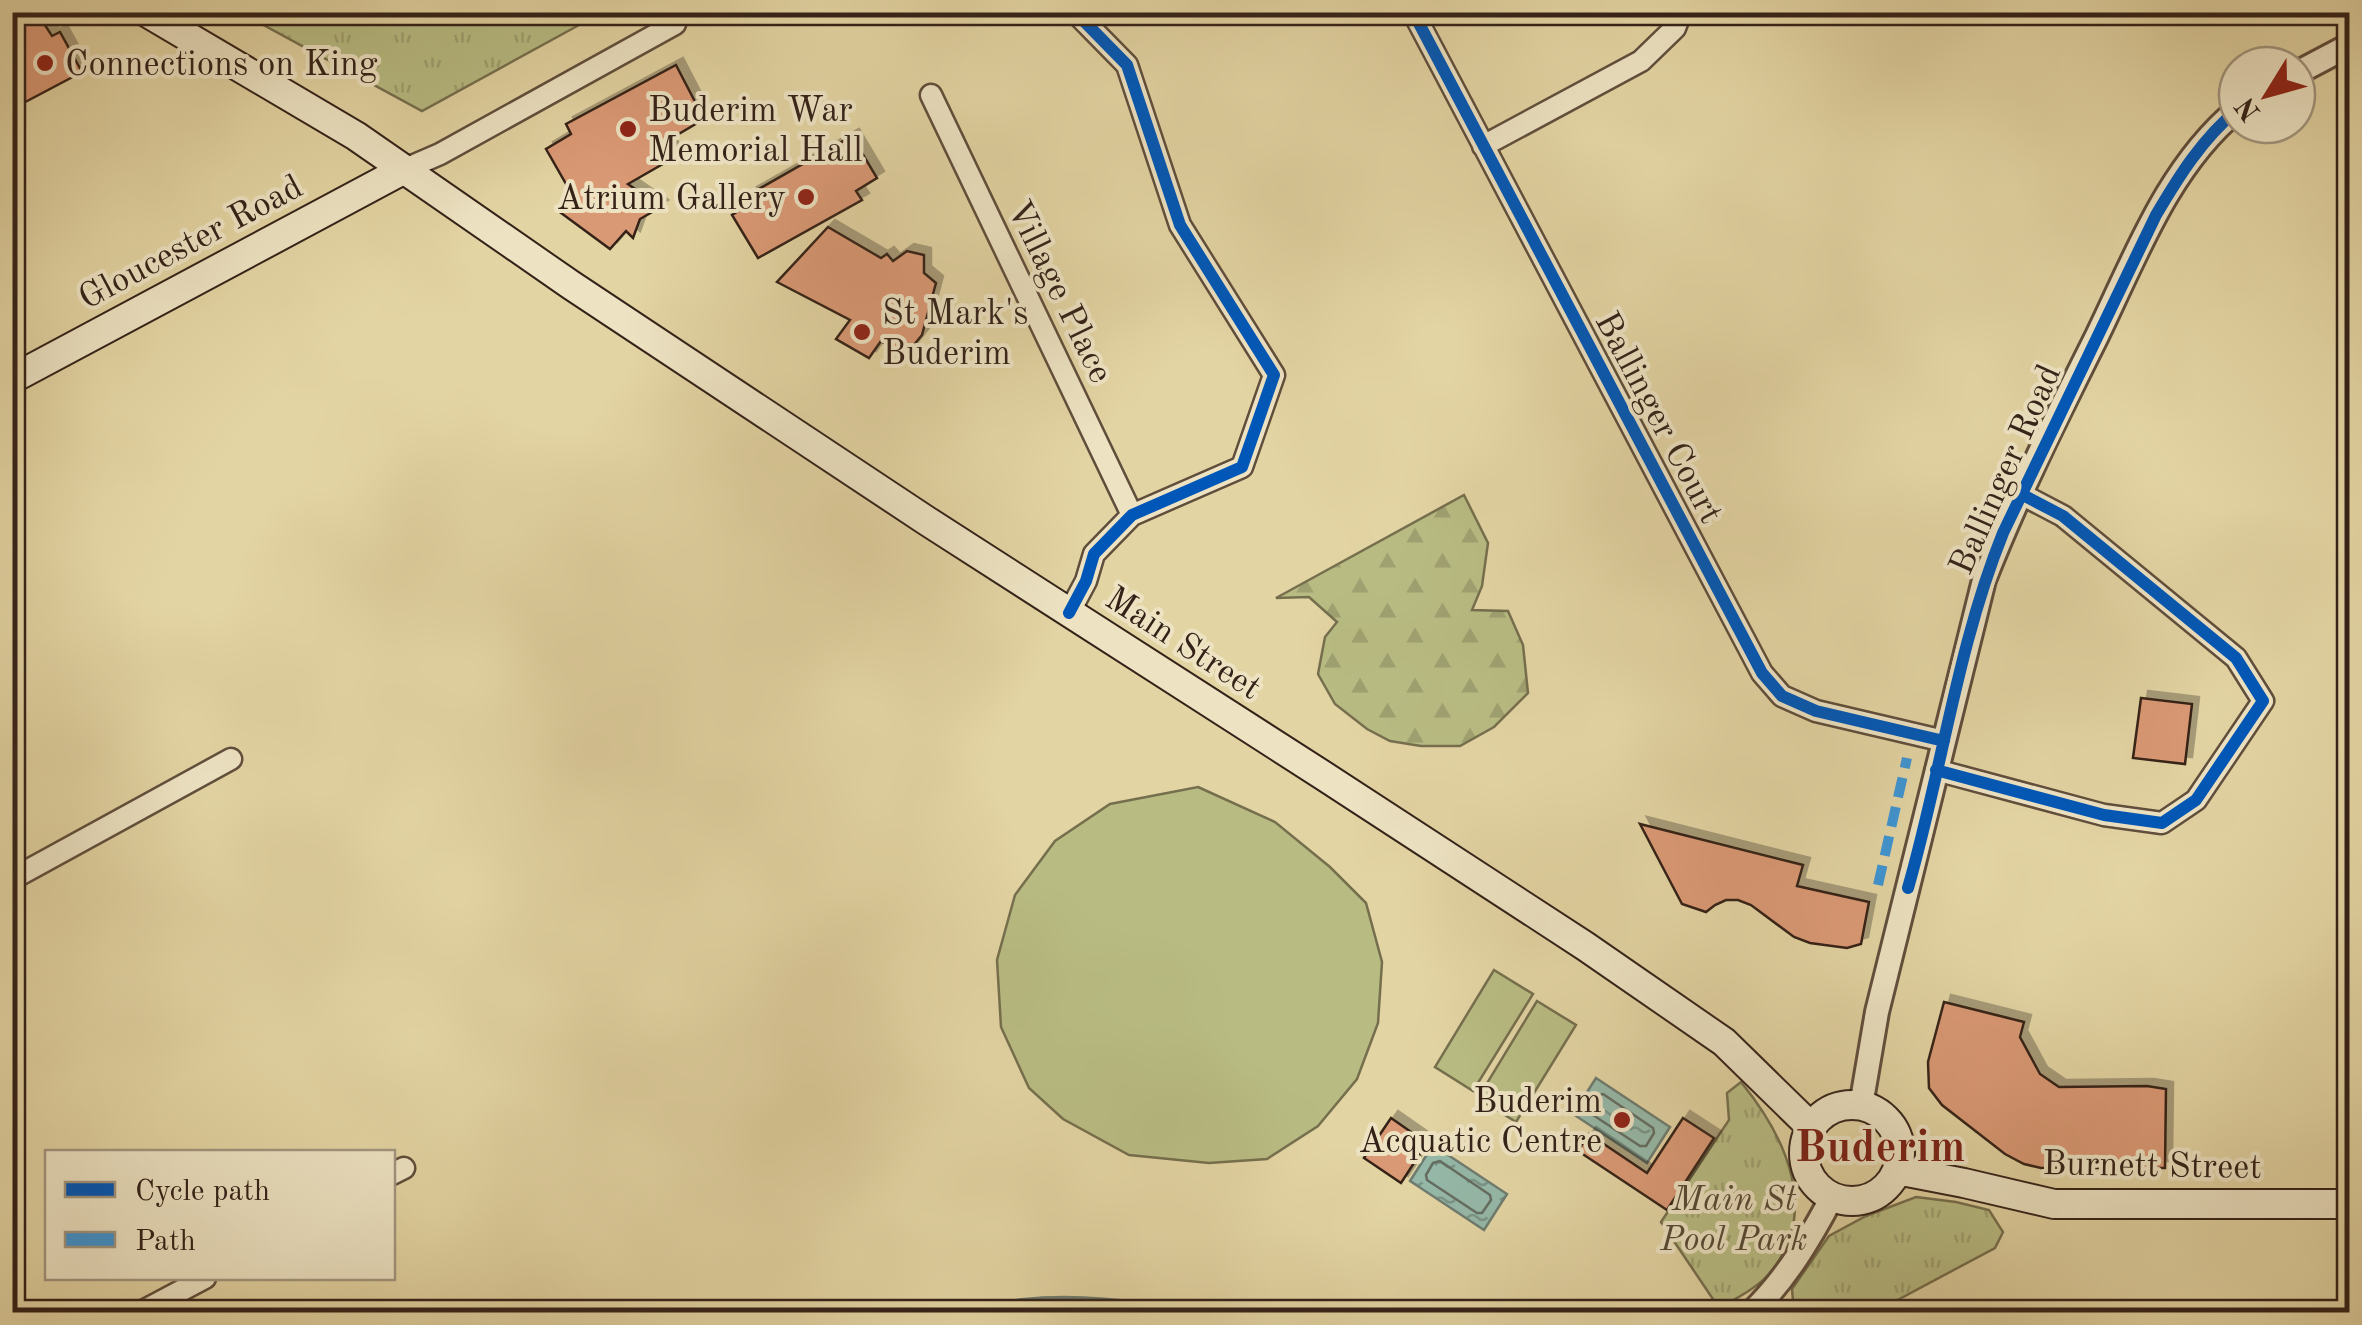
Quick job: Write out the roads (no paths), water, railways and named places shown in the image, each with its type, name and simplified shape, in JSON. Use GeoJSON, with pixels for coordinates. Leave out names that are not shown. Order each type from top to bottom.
{"type":"FeatureCollection","features":[{"type":"Feature","properties":{"kind":"main road","name":"Main Street"},"geometry":{"type":"LineString","coordinates":[[146,12],[356,136],[645,335],[1571,937],[1735,1052],[1811,1127]]}},
{"type":"Feature","properties":{"kind":"main road","name":"Gloucester Road"},"geometry":{"type":"LineString","coordinates":[[12,379],[403,170]]}},
{"type":"Feature","properties":{"kind":"main road"},"geometry":{"type":"LineString","coordinates":[[1862,1106],[1878,1113],[1896,1134],[1900,1152],[1897,1170],[1888,1185],[1866,1199],[1848,1202],[1817,1186],[1804,1162],[1804,1144],[1811,1127],[1836,1107],[1862,1106]]}},
{"type":"Feature","properties":{"kind":"main road","name":"Burnett Street"},"geometry":{"type":"LineString","coordinates":[[1897,1170],[2054,1204],[2350,1204]]}},
{"type":"Feature","properties":{"kind":"street"},"geometry":{"type":"LineString","coordinates":[[1069,612],[1086,582],[1094,554],[1132,515],[1242,467],[1274,375],[1180,225],[1127,65],[1075,12]]}},
{"type":"Feature","properties":{"kind":"street","name":"Ballinger Court"},"geometry":{"type":"LineString","coordinates":[[1412,12],[1762,673],[1782,696],[1816,710],[1944,741]]}},
{"type":"Feature","properties":{"kind":"street"},"geometry":{"type":"LineString","coordinates":[[1483,146],[1641,61],[1675,28],[1681,12]]}},
{"type":"Feature","properties":{"kind":"street"},"geometry":{"type":"LineString","coordinates":[[403,170],[440,154],[676,24]]}},
{"type":"Feature","properties":{"kind":"street"},"geometry":{"type":"LineString","coordinates":[[2317,62],[2350,45]]}},
{"type":"Feature","properties":{"kind":"street","name":"Village Place"},"geometry":{"type":"LineString","coordinates":[[931,95],[1132,515]]}},
{"type":"Feature","properties":{"kind":"street","name":"Ballinger Road"},"geometry":{"type":"LineString","coordinates":[[1862,1106],[1876,1012],[1984,580],[2021,494],[2156,215],[2184,169],[2217,129]]}},
{"type":"Feature","properties":{"kind":"street"},"geometry":{"type":"LineString","coordinates":[[1936,770],[2104,815],[2162,823],[2196,800],[2263,701],[2236,658],[2063,516],[2021,494]]}},
{"type":"Feature","properties":{"kind":"street"},"geometry":{"type":"LineString","coordinates":[[12,879],[231,759]]}},
{"type":"Feature","properties":{"kind":"street"},"geometry":{"type":"LineString","coordinates":[[1752,1312],[1776,1288],[1797,1258],[1832,1197]]}},
{"type":"Feature","properties":{"kind":"street"},"geometry":{"type":"LineString","coordinates":[[141,1312],[201,1280]]}},
{"type":"Feature","properties":{"kind":"water","name":"Buderim Acquatic Centre"},"geometry":{"type":"Polygon","coordinates":[[[1596,1078],[1670,1127],[1647,1163],[1573,1114],[1596,1078]]]}},
{"type":"Feature","properties":{"kind":"water"},"geometry":{"type":"Polygon","coordinates":[[[1433,1145],[1507,1194],[1484,1230],[1410,1181],[1433,1145]]]}},
{"type":"Feature","properties":{"kind":"waterway"},"geometry":{"type":"LineString","coordinates":[[976,1312],[1022,1302],[1063,1300],[1186,1312]]}},
{"type":"Feature","properties":{"kind":"place","name":"Connections on King"},"geometry":{"type":"Point","coordinates":[45,63]}},
{"type":"Feature","properties":{"kind":"place","name":"Buderim War Memorial Hall"},"geometry":{"type":"Point","coordinates":[628,129]}},
{"type":"Feature","properties":{"kind":"place","name":"Atrium Gallery"},"geometry":{"type":"Point","coordinates":[806,197]}},
{"type":"Feature","properties":{"kind":"place","name":"St Mark's Buderim"},"geometry":{"type":"Point","coordinates":[862,332]}},
{"type":"Feature","properties":{"kind":"place","name":"Buderim Acquatic Centre"},"geometry":{"type":"Point","coordinates":[1622,1120]}},
{"type":"Feature","properties":{"kind":"district","name":"Buderim"},"geometry":{"type":"Point","coordinates":[1880,1145]}},
{"type":"Feature","properties":{"kind":"park label","name":"Main St Pool Park"},"geometry":{"type":"Point","coordinates":[1734,1218]}}]}
